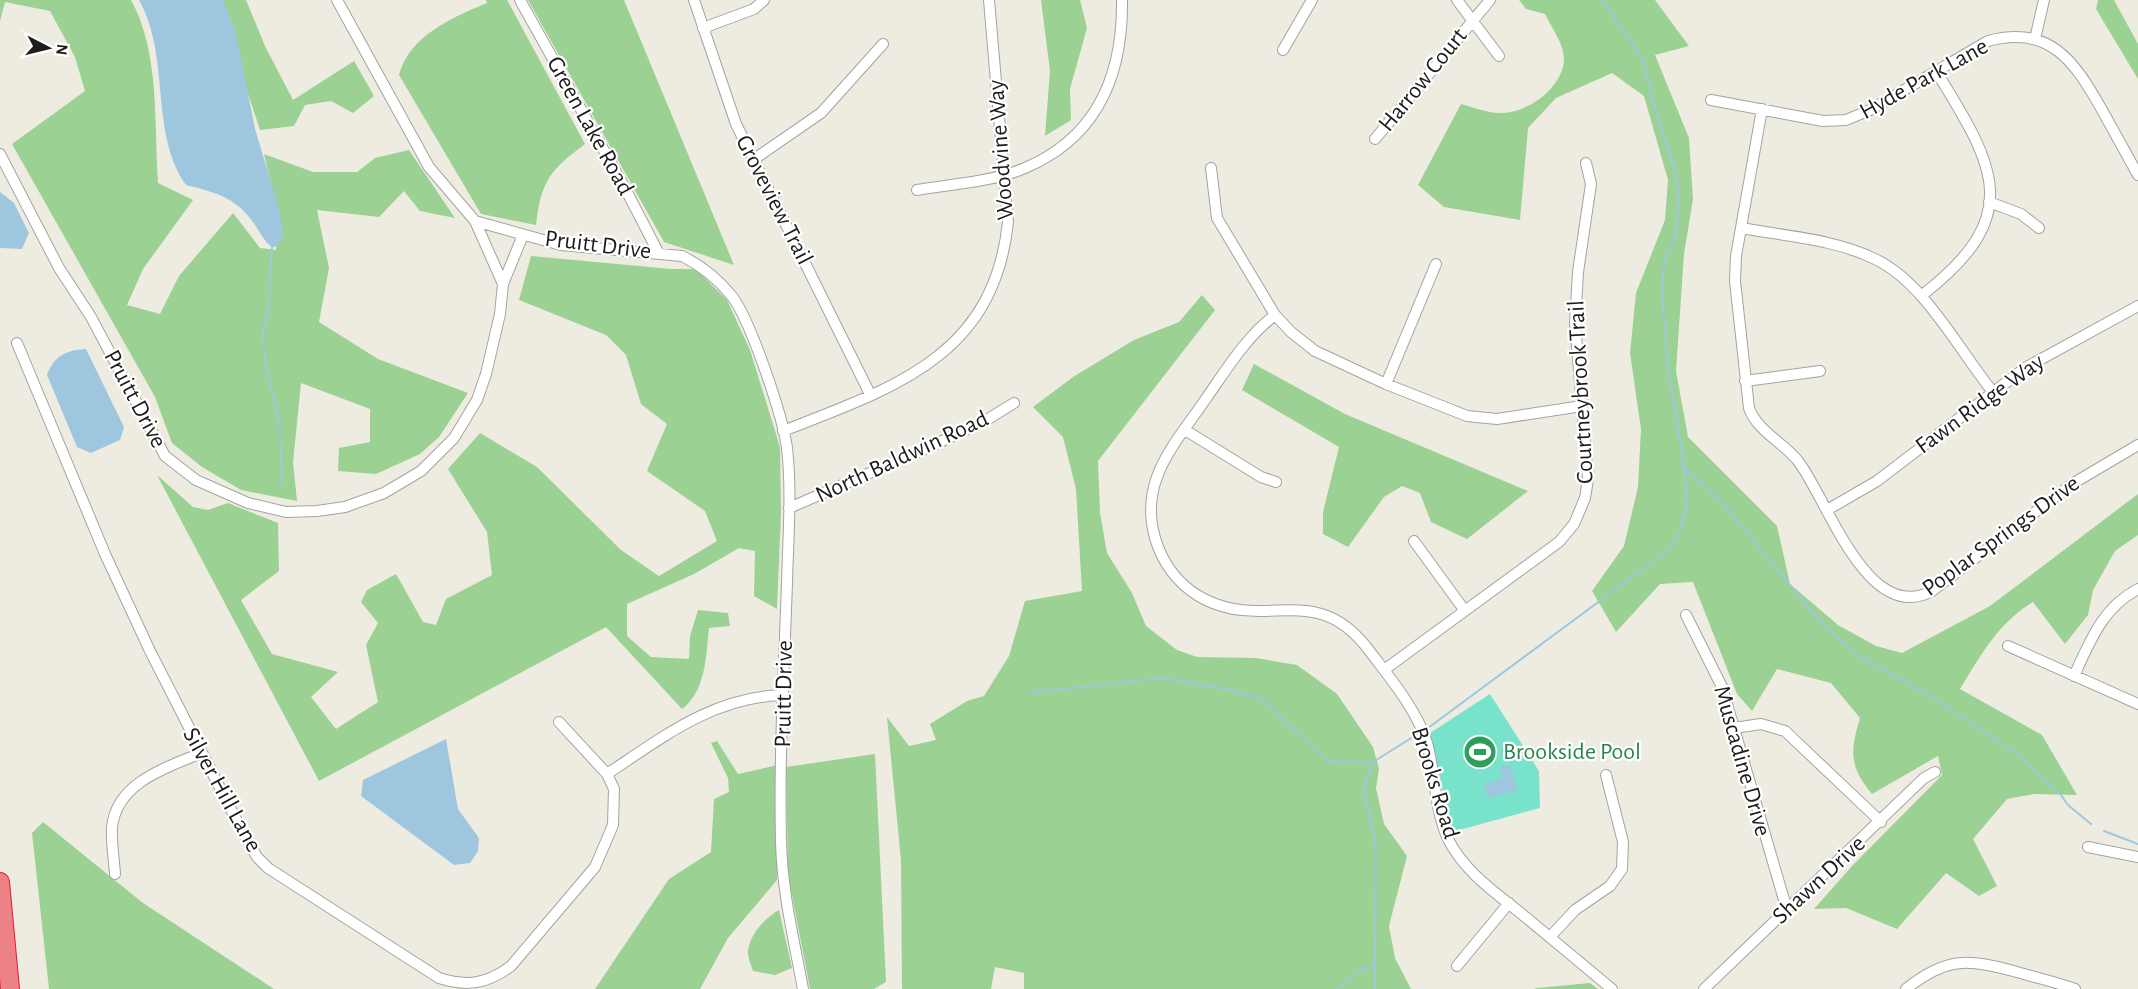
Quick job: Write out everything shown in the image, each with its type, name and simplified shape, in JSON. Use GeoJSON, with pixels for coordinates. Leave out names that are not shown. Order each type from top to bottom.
{"type":"FeatureCollection","features":[{"type":"Feature","properties":{"kind":"highway"},"geometry":{"type":"LineString","coordinates":[[0,882],[10,989]]}},
{"type":"Feature","properties":{"kind":"street"},"geometry":{"type":"LineString","coordinates":[[337,0],[429,167],[475,221],[503,284]]}},
{"type":"Feature","properties":{"kind":"street","name":"Green Lake Road"},"geometry":{"type":"LineString","coordinates":[[520,0],[658,252]]}},
{"type":"Feature","properties":{"kind":"street","name":"Groveview Trail"},"geometry":{"type":"LineString","coordinates":[[694,0],[736,124],[870,394]]}},
{"type":"Feature","properties":{"kind":"street"},"geometry":{"type":"LineString","coordinates":[[703,28],[754,9],[764,0]]}},
{"type":"Feature","properties":{"kind":"street","name":"Woodvine Way"},"geometry":{"type":"LineString","coordinates":[[783,431],[870,394],[931,363],[960,338],[983,308],[998,276],[1008,222],[989,0]]}},
{"type":"Feature","properties":{"kind":"street"},"geometry":{"type":"LineString","coordinates":[[917,190],[1005,174],[1025,168],[1058,149],[1079,130],[1098,107],[1112,79],[1120,50],[1122,0]]}},
{"type":"Feature","properties":{"kind":"street"},"geometry":{"type":"LineString","coordinates":[[1283,50],[1312,0]]}},
{"type":"Feature","properties":{"kind":"street"},"geometry":{"type":"LineString","coordinates":[[1458,0],[1499,56]]}},
{"type":"Feature","properties":{"kind":"street","name":"Harrow Court"},"geometry":{"type":"LineString","coordinates":[[1374,139],[1490,0]]}},
{"type":"Feature","properties":{"kind":"street"},"geometry":{"type":"LineString","coordinates":[[2035,39],[2044,0]]}},
{"type":"Feature","properties":{"kind":"street","name":"Hyde Park Lane"},"geometry":{"type":"LineString","coordinates":[[1711,100],[1823,121],[1846,120],[1870,110],[1988,41],[2015,36],[2035,39],[2054,47],[2076,66],[2138,175]]}},
{"type":"Feature","properties":{"kind":"street"},"geometry":{"type":"LineString","coordinates":[[753,160],[821,113],[883,44]]}},
{"type":"Feature","properties":{"kind":"street"},"geometry":{"type":"LineString","coordinates":[[1921,296],[1967,256],[1984,225],[1989,202],[1990,182],[1980,147],[1936,71]]}},
{"type":"Feature","properties":{"kind":"street","name":"Poplar Springs Drive"},"geometry":{"type":"LineString","coordinates":[[1762,109],[1741,228],[1735,281],[1745,381],[1753,417],[1797,460],[1850,553],[1883,588],[1901,597],[1917,597],[1932,591],[2080,479],[2138,445]]}},
{"type":"Feature","properties":{"kind":"street","name":"Pruitt Drive"},"geometry":{"type":"LineString","coordinates":[[0,154],[59,268],[91,317],[165,456],[196,480],[262,507],[294,513],[345,507],[384,493],[429,465],[454,438],[477,400],[494,348],[503,284],[523,235],[588,249],[658,252],[682,256],[699,265],[733,297],[765,372],[787,447],[789,508],[781,843],[787,907],[803,989]]}},
{"type":"Feature","properties":{"kind":"street","name":"Courtneybrook Trail"},"geometry":{"type":"LineString","coordinates":[[1384,670],[1559,542],[1574,524],[1585,498],[1588,479],[1575,315],[1578,272],[1591,184],[1586,163]]}},
{"type":"Feature","properties":{"kind":"street"},"geometry":{"type":"LineString","coordinates":[[1211,168],[1217,218],[1275,315],[1291,332],[1315,351],[1453,412],[1482,418],[1515,417],[1582,406]]}},
{"type":"Feature","properties":{"kind":"street"},"geometry":{"type":"LineString","coordinates":[[1989,202],[2021,214],[2039,228]]}},
{"type":"Feature","properties":{"kind":"street"},"geometry":{"type":"LineString","coordinates":[[475,221],[523,235]]}},
{"type":"Feature","properties":{"kind":"street"},"geometry":{"type":"LineString","coordinates":[[1741,228],[1863,253],[1896,272],[1921,296],[1993,392]]}},
{"type":"Feature","properties":{"kind":"street"},"geometry":{"type":"LineString","coordinates":[[1386,384],[1436,264]]}},
{"type":"Feature","properties":{"kind":"street","name":"Fawn Ridge Way"},"geometry":{"type":"LineString","coordinates":[[1827,510],[1877,481],[2046,354],[2138,306]]}},
{"type":"Feature","properties":{"kind":"street","name":"Brooks Road"},"geometry":{"type":"LineString","coordinates":[[1275,315],[1243,346],[1157,475],[1151,504],[1156,540],[1174,575],[1198,595],[1218,605],[1246,611],[1300,611],[1333,617],[1356,635],[1384,670],[1410,709],[1425,737],[1440,815],[1450,842],[1470,871],[1612,989]]}},
{"type":"Feature","properties":{"kind":"street","name":"Silver Hill Lane"},"geometry":{"type":"LineString","coordinates":[[17,343],[105,554],[150,651],[257,857],[268,868],[439,978],[467,984],[480,984],[495,978],[511,966],[595,867],[614,825],[614,789],[607,774]]}},
{"type":"Feature","properties":{"kind":"street"},"geometry":{"type":"LineString","coordinates":[[1745,381],[1820,371]]}},
{"type":"Feature","properties":{"kind":"street","name":"North Baldwin Road"},"geometry":{"type":"LineString","coordinates":[[789,508],[934,446],[988,419],[1014,402]]}},
{"type":"Feature","properties":{"kind":"street"},"geometry":{"type":"LineString","coordinates":[[1185,430],[1261,477],[1276,482]]}},
{"type":"Feature","properties":{"kind":"street"},"geometry":{"type":"LineString","coordinates":[[1414,540],[1465,611]]}},
{"type":"Feature","properties":{"kind":"street"},"geometry":{"type":"LineString","coordinates":[[2074,676],[2105,615],[2123,598],[2138,589]]}},
{"type":"Feature","properties":{"kind":"street","name":"Muscadine Drive"},"geometry":{"type":"LineString","coordinates":[[1686,615],[1714,668],[1734,728],[1787,910]]}},
{"type":"Feature","properties":{"kind":"street"},"geometry":{"type":"LineString","coordinates":[[2008,646],[2138,704]]}},
{"type":"Feature","properties":{"kind":"street"},"geometry":{"type":"LineString","coordinates":[[559,722],[607,774],[703,714],[756,696],[783,695]]}},
{"type":"Feature","properties":{"kind":"street"},"geometry":{"type":"LineString","coordinates":[[1734,728],[1761,724],[1772,725],[1785,731],[1881,822]]}},
{"type":"Feature","properties":{"kind":"street"},"geometry":{"type":"LineString","coordinates":[[115,874],[112,828],[116,809],[125,795],[157,772],[201,753]]}},
{"type":"Feature","properties":{"kind":"street","name":"Shawn Drive"},"geometry":{"type":"LineString","coordinates":[[1704,989],[1881,822],[1924,778],[1935,772]]}},
{"type":"Feature","properties":{"kind":"street"},"geometry":{"type":"LineString","coordinates":[[1550,937],[1575,910],[1610,886],[1622,869],[1623,842],[1606,775]]}},
{"type":"Feature","properties":{"kind":"street"},"geometry":{"type":"LineString","coordinates":[[2088,847],[2138,857]]}},
{"type":"Feature","properties":{"kind":"street"},"geometry":{"type":"LineString","coordinates":[[1457,966],[1509,903]]}},
{"type":"Feature","properties":{"kind":"street"},"geometry":{"type":"LineString","coordinates":[[1906,989],[1928,973],[1962,961],[1983,963],[2075,989]]}},
{"type":"Feature","properties":{"kind":"green space"},"geometry":{"type":"Polygon","coordinates":[[[0,0],[131,0],[140,20],[147,42],[154,89],[158,183],[193,200],[143,269],[127,305],[160,314],[179,276],[233,213],[260,248],[276,250],[277,212],[264,154],[313,172],[357,172],[375,158],[409,150],[455,218],[420,211],[404,191],[379,217],[317,210],[329,268],[319,322],[378,359],[468,393],[439,437],[420,454],[376,474],[338,471],[339,448],[370,442],[370,409],[301,383],[293,462],[297,501],[241,490],[202,467],[172,443],[155,397],[12,144],[85,91],[75,57],[50,11],[5,2],[0,21],[0,0]]]}},
{"type":"Feature","properties":{"kind":"green space"},"geometry":{"type":"Polygon","coordinates":[[[217,0],[246,0],[265,46],[293,100],[354,61],[374,96],[353,113],[331,101],[305,105],[294,126],[260,130],[217,0]]]}},
{"type":"Feature","properties":{"kind":"green space"},"geometry":{"type":"Polygon","coordinates":[[[486,0],[507,0],[585,144],[563,161],[549,178],[541,197],[536,225],[481,214],[399,75],[404,61],[422,39],[447,22],[487,3],[486,0]]]}},
{"type":"Feature","properties":{"kind":"green space"},"geometry":{"type":"Polygon","coordinates":[[[528,0],[624,0],[734,265],[664,242],[528,0]]]}},
{"type":"Feature","properties":{"kind":"green space"},"geometry":{"type":"Polygon","coordinates":[[[1041,0],[1080,0],[1087,28],[1070,89],[1071,120],[1045,136],[1050,71],[1041,0]]]}},
{"type":"Feature","properties":{"kind":"green space"},"geometry":{"type":"Polygon","coordinates":[[[1519,0],[1655,0],[1689,46],[1655,55],[1689,138],[1693,199],[1684,254],[1676,371],[1688,437],[1777,526],[1790,584],[1838,625],[1876,646],[1902,653],[1990,606],[2138,494],[2138,535],[2115,551],[2093,590],[2088,615],[2065,644],[2033,602],[2000,630],[1960,689],[2042,735],[2077,795],[2034,794],[2007,799],[1973,839],[1997,886],[1979,896],[1946,873],[1897,929],[1846,908],[1814,909],[1853,865],[1942,775],[1938,756],[1872,794],[1855,767],[1853,749],[1860,718],[1831,683],[1777,669],[1752,711],[1737,694],[1693,582],[1660,584],[1616,632],[1592,591],[1624,546],[1638,487],[1641,429],[1630,353],[1636,293],[1665,220],[1668,180],[1644,96],[1612,73],[1556,98],[1528,128],[1520,220],[1444,207],[1418,185],[1461,104],[1483,111],[1508,113],[1540,99],[1556,82],[1564,61],[1558,37],[1545,14],[1526,9],[1519,0]]]}},
{"type":"Feature","properties":{"kind":"green space"},"geometry":{"type":"Polygon","coordinates":[[[2098,0],[2114,0],[2138,44],[2138,79],[2096,9],[2098,0]]]}},
{"type":"Feature","properties":{"kind":"green space"},"geometry":{"type":"Polygon","coordinates":[[[531,256],[671,269],[696,269],[727,300],[750,350],[780,447],[781,513],[777,609],[754,596],[755,551],[739,548],[694,574],[627,604],[627,636],[651,657],[689,659],[690,636],[698,610],[728,613],[730,626],[709,628],[700,683],[690,702],[682,709],[606,627],[319,781],[157,475],[193,507],[208,510],[228,503],[278,523],[279,571],[241,600],[272,654],[338,672],[311,697],[336,729],[378,702],[366,645],[378,623],[361,602],[367,590],[396,574],[423,622],[436,625],[446,599],[492,575],[487,532],[448,469],[480,433],[537,467],[621,550],[659,576],[717,541],[705,511],[647,471],[667,424],[641,404],[626,355],[606,335],[519,300],[531,256]]]}},
{"type":"Feature","properties":{"kind":"green space"},"geometry":{"type":"Polygon","coordinates":[[[1202,295],[1215,310],[1098,461],[1100,513],[1107,553],[1132,593],[1146,626],[1177,650],[1197,657],[1256,658],[1297,665],[1337,694],[1373,747],[1379,769],[1376,788],[1384,824],[1407,856],[1389,926],[1395,958],[1411,989],[1024,989],[1024,973],[995,967],[991,989],[902,989],[901,860],[887,717],[909,746],[936,740],[930,724],[967,701],[984,696],[1009,656],[1025,601],[1082,591],[1076,489],[1063,437],[1033,407],[1073,377],[1134,340],[1179,322],[1202,295]]]}},
{"type":"Feature","properties":{"kind":"green space"},"geometry":{"type":"Polygon","coordinates":[[[1254,364],[1345,414],[1528,491],[1467,539],[1431,522],[1420,493],[1402,486],[1384,497],[1348,547],[1323,534],[1323,512],[1339,447],[1242,390],[1254,364]]]}},
{"type":"Feature","properties":{"kind":"green space","name":"Brookside Pool"},"geometry":{"type":"Polygon","coordinates":[[[1490,694],[1539,771],[1540,808],[1452,832],[1430,733],[1490,694]]]}},
{"type":"Feature","properties":{"kind":"green space"},"geometry":{"type":"Polygon","coordinates":[[[717,741],[738,774],[778,765],[777,880],[728,938],[700,989],[595,989],[669,879],[711,852],[714,799],[729,792],[728,778],[711,743],[717,741]]]}},
{"type":"Feature","properties":{"kind":"green space"},"geometry":{"type":"Polygon","coordinates":[[[875,754],[886,982],[874,989],[810,989],[788,874],[786,767],[875,754]]]}},
{"type":"Feature","properties":{"kind":"green space"},"geometry":{"type":"Polygon","coordinates":[[[43,822],[143,903],[274,989],[49,989],[32,833],[43,822]]]}},
{"type":"Feature","properties":{"kind":"green space"},"geometry":{"type":"Polygon","coordinates":[[[779,910],[792,968],[775,975],[753,971],[748,952],[751,939],[764,922],[779,910]]]}},
{"type":"Feature","properties":{"kind":"green space"},"geometry":{"type":"Polygon","coordinates":[[[1590,983],[1598,989],[1534,989],[1537,988],[1590,983]]]}},
{"type":"Feature","properties":{"kind":"water"},"geometry":{"type":"Polygon","coordinates":[[[139,0],[223,0],[236,33],[255,129],[279,209],[283,233],[278,246],[272,247],[248,216],[233,202],[186,185],[175,164],[168,142],[155,46],[149,22],[139,0]]]}},
{"type":"Feature","properties":{"kind":"water"},"geometry":{"type":"Polygon","coordinates":[[[0,192],[14,203],[29,233],[22,249],[0,248],[0,192]]]}},
{"type":"Feature","properties":{"kind":"water"},"geometry":{"type":"Polygon","coordinates":[[[86,349],[124,427],[120,440],[91,453],[77,447],[47,375],[53,363],[62,355],[86,349]]]}},
{"type":"Feature","properties":{"kind":"water"},"geometry":{"type":"Polygon","coordinates":[[[446,739],[458,809],[479,838],[478,851],[470,863],[454,865],[361,796],[363,780],[446,739]]]}},
{"type":"Feature","properties":{"kind":"water"},"geometry":{"type":"Polygon","coordinates":[[[1511,765],[1517,791],[1488,798],[1484,783],[1502,779],[1500,767],[1511,765]]]}},
{"type":"Feature","properties":{"kind":"waterway"},"geometry":{"type":"LineString","coordinates":[[1428,728],[1666,552],[1679,534],[1688,501],[1677,417],[1669,380],[1662,291],[1665,257],[1676,236],[1679,194],[1644,61],[1602,0]]}},
{"type":"Feature","properties":{"kind":"waterway"},"geometry":{"type":"LineString","coordinates":[[272,247],[268,311],[263,333],[265,361],[280,427],[282,486]]}},
{"type":"Feature","properties":{"kind":"waterway"},"geometry":{"type":"LineString","coordinates":[[1682,465],[1725,506],[1824,626],[1861,658],[1932,697],[2017,754],[2061,795],[2068,805],[2091,824]]}},
{"type":"Feature","properties":{"kind":"waterway"},"geometry":{"type":"LineString","coordinates":[[1028,693],[1163,678],[1230,690],[1260,698],[1329,762],[1373,762],[1416,735]]}},
{"type":"Feature","properties":{"kind":"waterway"},"geometry":{"type":"LineString","coordinates":[[1373,762],[1364,789],[1376,846],[1375,989]]}},
{"type":"Feature","properties":{"kind":"waterway"},"geometry":{"type":"LineString","coordinates":[[2104,831],[2138,844]]}},
{"type":"Feature","properties":{"kind":"waterway"},"geometry":{"type":"LineString","coordinates":[[1337,989],[1361,970],[1375,964]]}},
{"type":"Feature","properties":{"kind":"place","name":"Brookside Pool"},"geometry":{"type":"Point","coordinates":[1480,752]}}]}
